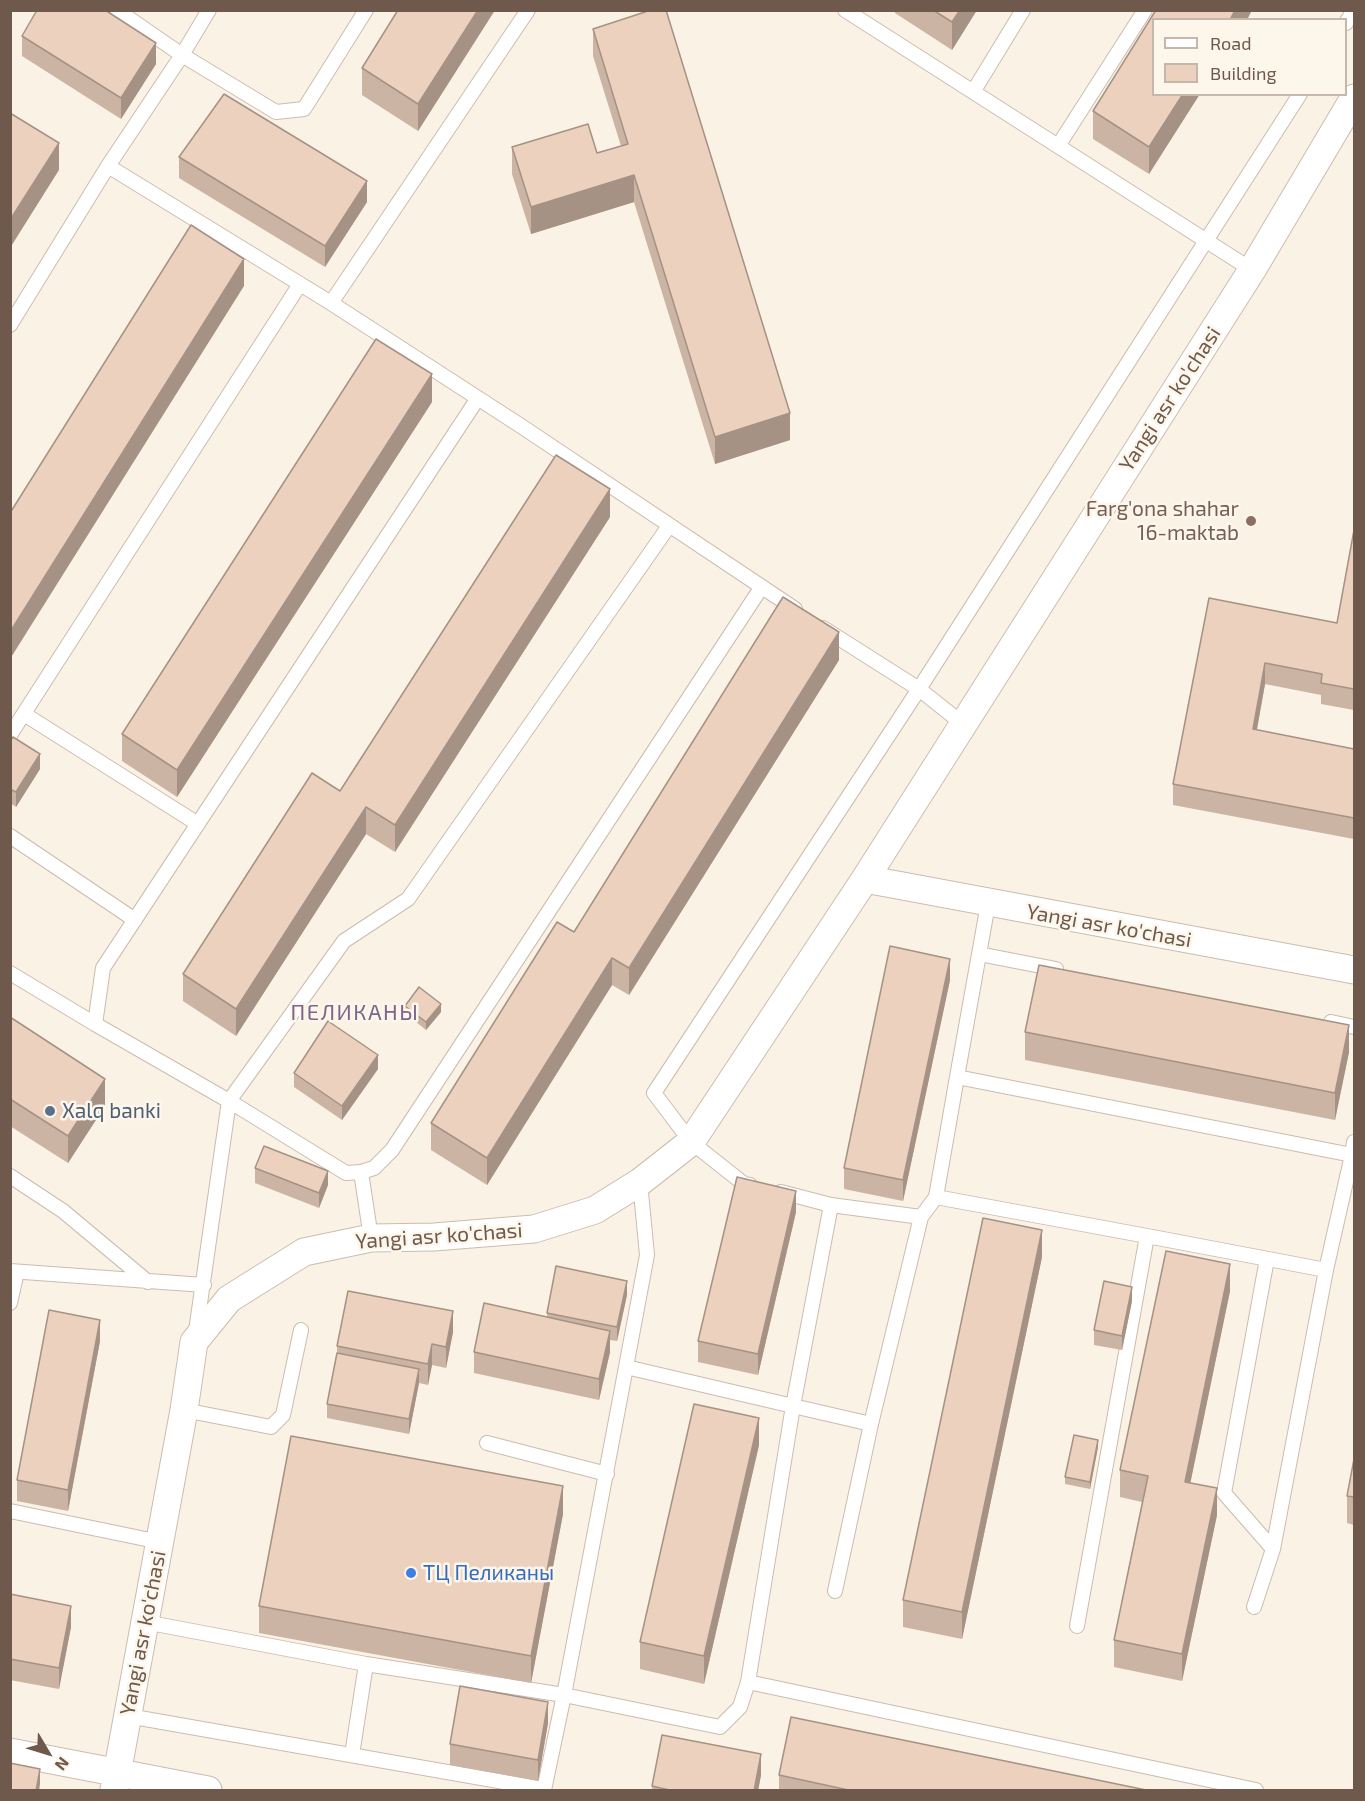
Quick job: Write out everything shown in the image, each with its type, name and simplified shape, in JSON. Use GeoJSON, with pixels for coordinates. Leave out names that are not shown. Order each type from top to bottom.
{"type":"FeatureCollection","features":[{"type":"Feature","properties":{"kind":"street","name":"Yangi asr ko'chasi"},"geometry":{"type":"LineString","coordinates":[[116,1782],[184,1410],[194,1342],[229,1299],[304,1251],[371,1238],[434,1237],[534,1229],[595,1209],[640,1182],[691,1142],[865,879],[1252,270],[1354,98]]}},
{"type":"Feature","properties":{"kind":"street","name":"Yangi asr ko'chasi"},"geometry":{"type":"LineString","coordinates":[[865,879],[988,904],[1354,970]]}},
{"type":"Feature","properties":{"kind":"street"},"geometry":{"type":"LineString","coordinates":[[10,1752],[116,1782],[208,1791]]}},
{"type":"Feature","properties":{"kind":"lane"},"geometry":{"type":"LineString","coordinates":[[117,10],[182,55],[276,112],[304,109],[366,10]]}},
{"type":"Feature","properties":{"kind":"lane"},"geometry":{"type":"LineString","coordinates":[[10,325],[108,166],[209,10]]}},
{"type":"Feature","properties":{"kind":"lane"},"geometry":{"type":"LineString","coordinates":[[331,303],[528,10]]}},
{"type":"Feature","properties":{"kind":"lane"},"geometry":{"type":"LineString","coordinates":[[845,10],[1252,270]]}},
{"type":"Feature","properties":{"kind":"lane"},"geometry":{"type":"LineString","coordinates":[[973,92],[1023,10]]}},
{"type":"Feature","properties":{"kind":"lane"},"geometry":{"type":"LineString","coordinates":[[1058,146],[1145,10]]}},
{"type":"Feature","properties":{"kind":"lane"},"geometry":{"type":"LineString","coordinates":[[921,1217],[831,1205],[744,1184],[691,1142],[654,1093],[919,689],[1299,96]]}},
{"type":"Feature","properties":{"kind":"lane"},"geometry":{"type":"LineString","coordinates":[[108,166],[331,303],[478,398],[761,588],[919,689],[963,724]]}},
{"type":"Feature","properties":{"kind":"lane"},"geometry":{"type":"LineString","coordinates":[[10,735],[300,284]]}},
{"type":"Feature","properties":{"kind":"lane"},"geometry":{"type":"LineString","coordinates":[[95,1024],[103,968],[478,398]]}},
{"type":"Feature","properties":{"kind":"lane"},"geometry":{"type":"LineString","coordinates":[[194,1342],[229,1101],[344,941],[408,899],[669,526]]}},
{"type":"Feature","properties":{"kind":"lane"},"geometry":{"type":"LineString","coordinates":[[10,973],[229,1101],[346,1173],[374,1168],[392,1150],[761,588]]}},
{"type":"Feature","properties":{"kind":"lane"},"geometry":{"type":"LineString","coordinates":[[24,714],[198,824]]}},
{"type":"Feature","properties":{"kind":"lane"},"geometry":{"type":"LineString","coordinates":[[10,836],[135,920]]}},
{"type":"Feature","properties":{"kind":"lane"},"geometry":{"type":"LineString","coordinates":[[835,1591],[871,1424],[921,1217],[936,1197],[988,904]]}},
{"type":"Feature","properties":{"kind":"lane"},"geometry":{"type":"LineString","coordinates":[[979,954],[1073,972]]}},
{"type":"Feature","properties":{"kind":"lane"},"geometry":{"type":"LineString","coordinates":[[1319,1020],[1354,1027]]}},
{"type":"Feature","properties":{"kind":"lane"},"geometry":{"type":"LineString","coordinates":[[957,1077],[1353,1148],[1326,1270],[1273,1549],[1254,1607]]}},
{"type":"Feature","properties":{"kind":"lane"},"geometry":{"type":"LineString","coordinates":[[361,1172],[371,1238]]}},
{"type":"Feature","properties":{"kind":"lane"},"geometry":{"type":"LineString","coordinates":[[10,1176],[63,1211],[148,1282]]}},
{"type":"Feature","properties":{"kind":"lane"},"geometry":{"type":"LineString","coordinates":[[128,1716],[544,1790],[607,1474],[647,1255],[640,1182]]}},
{"type":"Feature","properties":{"kind":"lane"},"geometry":{"type":"LineString","coordinates":[[936,1197],[1326,1270]]}},
{"type":"Feature","properties":{"kind":"lane"},"geometry":{"type":"LineString","coordinates":[[145,1622],[366,1664],[564,1695],[720,1727],[740,1707],[748,1682],[793,1406],[831,1205]]}},
{"type":"Feature","properties":{"kind":"lane"},"geometry":{"type":"LineString","coordinates":[[1077,1626],[1147,1236]]}},
{"type":"Feature","properties":{"kind":"lane"},"geometry":{"type":"LineString","coordinates":[[1267,1259],[1224,1493],[1273,1549]]}},
{"type":"Feature","properties":{"kind":"lane"},"geometry":{"type":"LineString","coordinates":[[10,1303],[14,1272],[204,1285]]}},
{"type":"Feature","properties":{"kind":"lane"},"geometry":{"type":"LineString","coordinates":[[184,1410],[271,1427],[283,1415],[300,1330]]}},
{"type":"Feature","properties":{"kind":"lane"},"geometry":{"type":"LineString","coordinates":[[627,1367],[871,1424]]}},
{"type":"Feature","properties":{"kind":"lane"},"geometry":{"type":"LineString","coordinates":[[487,1443],[607,1474]]}},
{"type":"Feature","properties":{"kind":"lane"},"geometry":{"type":"LineString","coordinates":[[10,1511],[160,1542]]}},
{"type":"Feature","properties":{"kind":"lane"},"geometry":{"type":"LineString","coordinates":[[352,1755],[366,1664]]}},
{"type":"Feature","properties":{"kind":"lane"},"geometry":{"type":"LineString","coordinates":[[748,1682],[1256,1791]]}},
{"type":"Feature","properties":{"kind":"building"},"geometry":{"type":"Polygon","coordinates":[[[37,10],[105,10],[156,43],[121,98],[22,36],[37,10]]]}},
{"type":"Feature","properties":{"kind":"building"},"geometry":{"type":"Polygon","coordinates":[[[398,10],[478,10],[418,104],[362,68],[398,10]]]}},
{"type":"Feature","properties":{"kind":"building"},"geometry":{"type":"Polygon","coordinates":[[[651,10],[666,10],[790,413],[715,437],[634,175],[531,207],[512,147],[588,124],[597,153],[628,144],[593,29],[651,10]]]}},
{"type":"Feature","properties":{"kind":"building"},"geometry":{"type":"Polygon","coordinates":[[[933,10],[960,10],[952,22],[933,10]]]}},
{"type":"Feature","properties":{"kind":"building"},"geometry":{"type":"Polygon","coordinates":[[[1156,10],[1235,10],[1231,18],[1152,18],[1152,96],[1182,96],[1149,147],[1093,111],[1156,10]]]}},
{"type":"Feature","properties":{"kind":"building"},"geometry":{"type":"Polygon","coordinates":[[[224,94],[367,181],[325,246],[179,157],[224,94]]]}},
{"type":"Feature","properties":{"kind":"building"},"geometry":{"type":"Polygon","coordinates":[[[10,113],[59,143],[10,220],[10,113]]]}},
{"type":"Feature","properties":{"kind":"building"},"geometry":{"type":"Polygon","coordinates":[[[191,225],[244,259],[10,632],[10,513],[191,225]]]}},
{"type":"Feature","properties":{"kind":"building"},"geometry":{"type":"Polygon","coordinates":[[[376,339],[432,374],[177,770],[122,734],[376,339]]]}},
{"type":"Feature","properties":{"kind":"building"},"geometry":{"type":"Polygon","coordinates":[[[556,455],[610,489],[395,825],[366,807],[236,1009],[183,974],[312,773],[340,791],[556,455]]]}},
{"type":"Feature","properties":{"kind":"building"},"geometry":{"type":"Polygon","coordinates":[[[1354,530],[1354,689],[1321,683],[1322,674],[1265,663],[1253,729],[1354,749],[1354,818],[1173,784],[1209,598],[1337,623],[1354,530]]]}},
{"type":"Feature","properties":{"kind":"building"},"geometry":{"type":"Polygon","coordinates":[[[783,597],[839,632],[629,968],[612,958],[487,1158],[431,1123],[557,922],[574,932],[783,597]]]}},
{"type":"Feature","properties":{"kind":"building"},"geometry":{"type":"Polygon","coordinates":[[[13,737],[40,754],[16,792],[10,789],[10,741],[13,737]]]}},
{"type":"Feature","properties":{"kind":"building"},"geometry":{"type":"Polygon","coordinates":[[[890,946],[950,959],[903,1180],[844,1168],[890,946]]]}},
{"type":"Feature","properties":{"kind":"building"},"geometry":{"type":"Polygon","coordinates":[[[1039,965],[1349,1025],[1335,1093],[1025,1032],[1039,965]]]}},
{"type":"Feature","properties":{"kind":"building"},"geometry":{"type":"Polygon","coordinates":[[[419,987],[441,1004],[426,1022],[405,1006],[419,987]]]}},
{"type":"Feature","properties":{"kind":"building"},"geometry":{"type":"Polygon","coordinates":[[[10,1017],[105,1079],[68,1136],[10,1099],[10,1017]]]}},
{"type":"Feature","properties":{"kind":"building"},"geometry":{"type":"Polygon","coordinates":[[[328,1021],[378,1055],[342,1106],[294,1073],[328,1021]]]}},
{"type":"Feature","properties":{"kind":"building"},"geometry":{"type":"Polygon","coordinates":[[[264,1146],[328,1171],[319,1193],[255,1168],[264,1146]]]}},
{"type":"Feature","properties":{"kind":"building"},"geometry":{"type":"Polygon","coordinates":[[[737,1177],[796,1191],[758,1354],[698,1341],[737,1177]]]}},
{"type":"Feature","properties":{"kind":"building"},"geometry":{"type":"Polygon","coordinates":[[[983,1218],[1042,1230],[962,1612],[903,1600],[983,1218]]]}},
{"type":"Feature","properties":{"kind":"building"},"geometry":{"type":"Polygon","coordinates":[[[1166,1251],[1230,1264],[1185,1482],[1217,1488],[1182,1654],[1114,1640],[1148,1476],[1120,1470],[1166,1251]]]}},
{"type":"Feature","properties":{"kind":"building"},"geometry":{"type":"Polygon","coordinates":[[[556,1266],[627,1281],[617,1327],[547,1313],[556,1266]]]}},
{"type":"Feature","properties":{"kind":"building"},"geometry":{"type":"Polygon","coordinates":[[[1104,1281],[1132,1287],[1122,1336],[1094,1330],[1104,1281]]]}},
{"type":"Feature","properties":{"kind":"building"},"geometry":{"type":"Polygon","coordinates":[[[348,1291],[453,1311],[446,1347],[432,1344],[428,1364],[337,1346],[348,1291]]]}},
{"type":"Feature","properties":{"kind":"building"},"geometry":{"type":"Polygon","coordinates":[[[484,1303],[610,1331],[599,1379],[474,1352],[484,1303]]]}},
{"type":"Feature","properties":{"kind":"building"},"geometry":{"type":"Polygon","coordinates":[[[49,1310],[100,1320],[68,1490],[17,1480],[49,1310]]]}},
{"type":"Feature","properties":{"kind":"building"},"geometry":{"type":"Polygon","coordinates":[[[337,1353],[419,1369],[409,1419],[327,1404],[337,1353]]]}},
{"type":"Feature","properties":{"kind":"building"},"geometry":{"type":"Polygon","coordinates":[[[694,1404],[759,1418],[704,1656],[640,1642],[694,1404]]]}},
{"type":"Feature","properties":{"kind":"building"},"geometry":{"type":"Polygon","coordinates":[[[1074,1435],[1098,1440],[1090,1482],[1065,1477],[1074,1435]]]}},
{"type":"Feature","properties":{"kind":"building","name":"ТЦ Пеликаны"},"geometry":{"type":"Polygon","coordinates":[[[291,1436],[563,1486],[531,1656],[259,1606],[291,1436]]]}},
{"type":"Feature","properties":{"kind":"building"},"geometry":{"type":"Polygon","coordinates":[[[1354,1459],[1354,1497],[1347,1496],[1354,1459]]]}},
{"type":"Feature","properties":{"kind":"building"},"geometry":{"type":"Polygon","coordinates":[[[10,1594],[71,1606],[59,1668],[10,1659],[10,1594]]]}},
{"type":"Feature","properties":{"kind":"building"},"geometry":{"type":"Polygon","coordinates":[[[460,1686],[548,1702],[538,1760],[450,1744],[460,1686]]]}},
{"type":"Feature","properties":{"kind":"building"},"geometry":{"type":"Polygon","coordinates":[[[791,1717],[1151,1791],[853,1791],[779,1775],[791,1717]]]}},
{"type":"Feature","properties":{"kind":"building"},"geometry":{"type":"Polygon","coordinates":[[[662,1735],[761,1754],[754,1791],[674,1791],[652,1786],[662,1735]]]}},
{"type":"Feature","properties":{"kind":"building"},"geometry":{"type":"Polygon","coordinates":[[[10,1763],[40,1769],[36,1791],[10,1791],[10,1763]]]}},
{"type":"Feature","properties":{"kind":"place","name":"Farg'ona shahar 16-maktab"},"geometry":{"type":"Point","coordinates":[1251,521]}},
{"type":"Feature","properties":{"kind":"place","name":"Xalq banki"},"geometry":{"type":"Point","coordinates":[50,1111]}},
{"type":"Feature","properties":{"kind":"place","name":"ТЦ Пеликаны"},"geometry":{"type":"Point","coordinates":[411,1573]}},
{"type":"Feature","properties":{"kind":"district","name":"ПЕЛИКАНЫ"},"geometry":{"type":"Point","coordinates":[355,1013]}}]}
